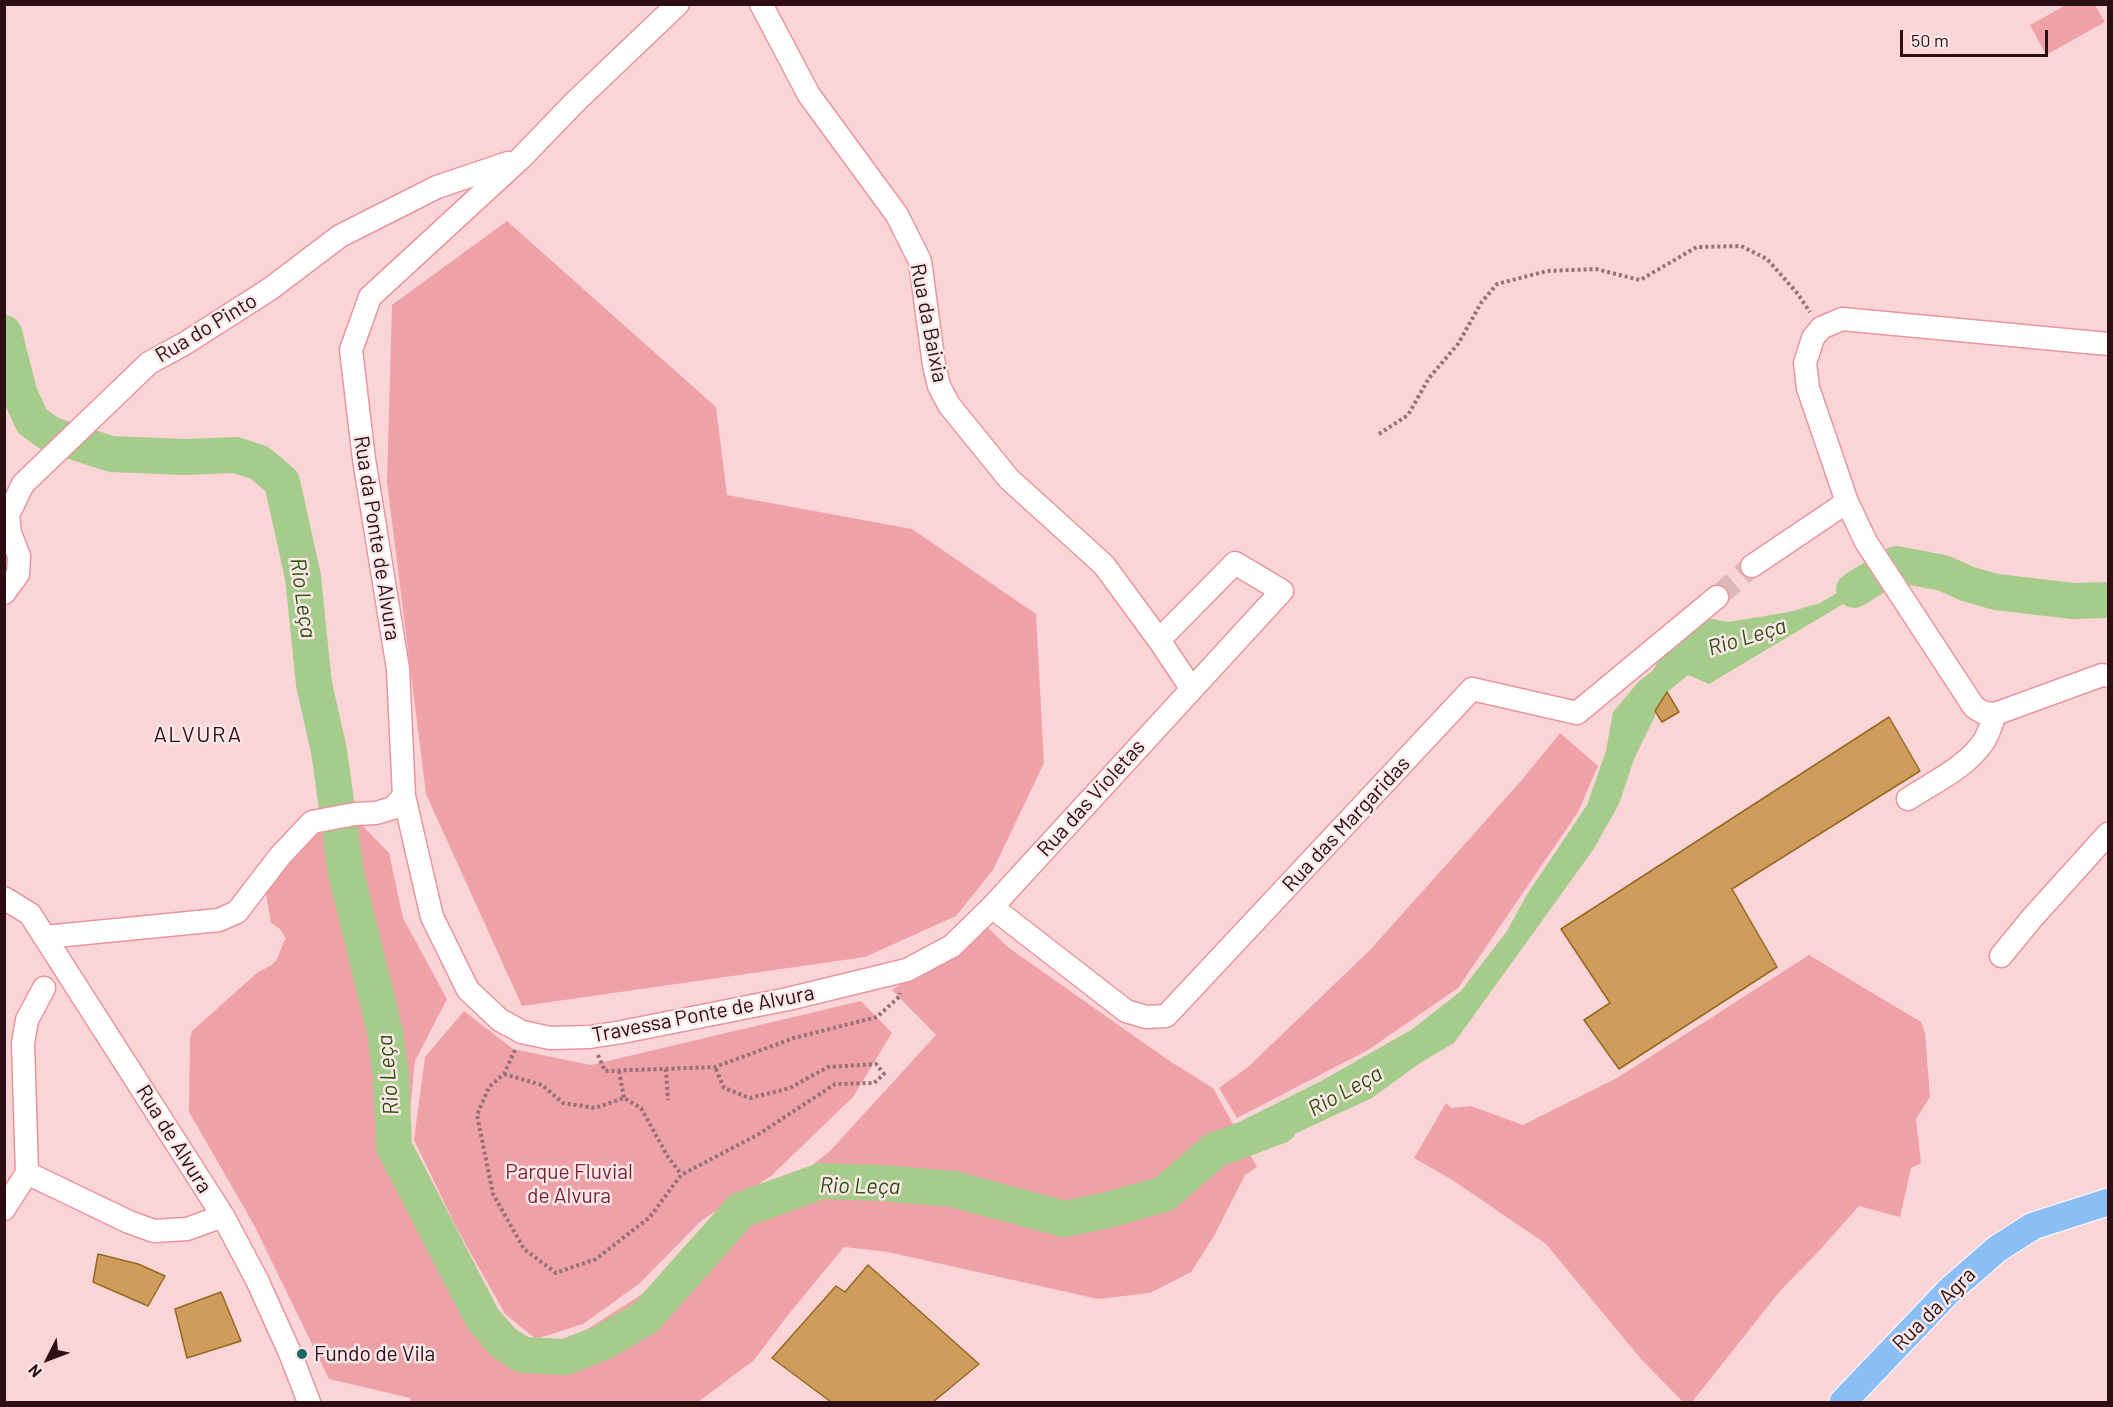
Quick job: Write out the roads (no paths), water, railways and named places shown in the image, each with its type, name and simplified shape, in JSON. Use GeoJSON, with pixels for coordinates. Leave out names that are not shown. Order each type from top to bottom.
{"type":"FeatureCollection","features":[{"type":"Feature","properties":{"kind":"main road","name":"Rua da Agra"},"geometry":{"type":"LineString","coordinates":[[1844,1402],[1949,1291],[1997,1249],[2034,1226],[2109,1202]]}},
{"type":"Feature","properties":{"kind":"street","name":"Rua da Ponte de Alvura"},"geometry":{"type":"LineString","coordinates":[[404,796],[398,669],[364,459],[351,350],[370,297],[521,158],[576,101],[678,4]]}},
{"type":"Feature","properties":{"kind":"street","name":"Rua da Baixia"},"geometry":{"type":"LineString","coordinates":[[761,4],[809,96],[897,215],[920,261],[934,365],[939,386],[949,405],[1009,479],[1104,565],[1191,688]]}},
{"type":"Feature","properties":{"kind":"street","name":"Rua do Pinto"},"geometry":{"type":"LineString","coordinates":[[4,593],[18,574],[19,556],[10,533],[8,515],[23,484],[149,363],[184,344],[270,289],[340,236],[437,188],[521,158]]}},
{"type":"Feature","properties":{"kind":"street"},"geometry":{"type":"LineString","coordinates":[[2109,344],[1842,319],[1821,328],[1813,338],[1805,363],[1808,388],[1847,502],[1866,542],[1974,707],[1984,713],[1995,714],[2102,675],[2109,676]]}},
{"type":"Feature","properties":{"kind":"street"},"geometry":{"type":"LineString","coordinates":[[1752,566],[1847,502]]}},
{"type":"Feature","properties":{"kind":"street","name":"Rua das Violetas"},"geometry":{"type":"LineString","coordinates":[[992,907],[1282,591],[1235,563],[1159,640]]}},
{"type":"Feature","properties":{"kind":"street","name":"Rua das Margaridas"},"geometry":{"type":"LineString","coordinates":[[992,907],[1126,1011],[1146,1017],[1166,1016],[1472,689],[1577,713],[1717,597]]}},
{"type":"Feature","properties":{"kind":"street"},"geometry":{"type":"LineString","coordinates":[[1908,799],[1958,767],[1972,754],[1985,740],[1995,714]]}},
{"type":"Feature","properties":{"kind":"street"},"geometry":{"type":"LineString","coordinates":[[45,936],[219,920],[237,912],[280,856],[312,822],[355,814],[375,813],[393,808],[404,796]]}},
{"type":"Feature","properties":{"kind":"street","name":"Travessa Ponte de Alvura"},"geometry":{"type":"LineString","coordinates":[[404,796],[432,916],[468,990],[500,1020],[522,1032],[550,1038],[622,1032],[788,999],[907,970],[952,945],[992,907]]}},
{"type":"Feature","properties":{"kind":"street"},"geometry":{"type":"LineString","coordinates":[[2001,956],[2032,918],[2109,834]]}},
{"type":"Feature","properties":{"kind":"street","name":"Rua de Alvura"},"geometry":{"type":"LineString","coordinates":[[4,898],[30,914],[223,1216],[261,1290],[309,1402]]}},
{"type":"Feature","properties":{"kind":"street"},"geometry":{"type":"LineString","coordinates":[[4,1209],[27,1173],[23,1043],[27,1020],[44,988]]}},
{"type":"Feature","properties":{"kind":"street"},"geometry":{"type":"LineString","coordinates":[[27,1173],[129,1222],[154,1231],[187,1228],[223,1216]]}},
{"type":"Feature","properties":{"kind":"water"},"geometry":{"type":"Polygon","coordinates":[[[1871,565],[1882,582],[1709,684],[1688,675],[1666,693],[1657,706],[1655,716],[1634,759],[1619,804],[1593,850],[1454,1043],[1420,1063],[1372,1098],[1277,1142],[1231,1159],[1239,1122],[1321,1081],[1411,1030],[1461,991],[1507,931],[1526,896],[1587,805],[1606,751],[1613,712],[1639,681],[1652,671],[1667,650],[1706,618],[1728,622],[1789,612],[1820,603],[1866,576],[1871,565]]]}},
{"type":"Feature","properties":{"kind":"waterway","name":"Rio Leça"},"geometry":{"type":"LineString","coordinates":[[4,333],[19,392],[32,421],[50,434],[111,454],[184,457],[236,455],[260,463],[282,482],[303,577],[314,684],[329,751],[346,873],[385,1032],[391,1076],[394,1147],[483,1319],[504,1343],[523,1355],[565,1357],[602,1343],[646,1317],[741,1210],[821,1181],[953,1189],[1064,1219],[1104,1211],[1164,1194],[1215,1150],[1279,1126]]}},
{"type":"Feature","properties":{"kind":"waterway","name":"Rio Leça"},"geometry":{"type":"LineString","coordinates":[[1854,590],[1896,564],[1943,573],[1968,584],[1996,592],[2073,601],[2108,600]]}},
{"type":"Feature","properties":{"kind":"tunnel"},"geometry":{"type":"LineString","coordinates":[[1717,597],[1752,566]]}},
{"type":"Feature","properties":{"kind":"place","name":"Fundo de Vila"},"geometry":{"type":"Point","coordinates":[302,1354]}},
{"type":"Feature","properties":{"kind":"district","name":"ALVURA"},"geometry":{"type":"Point","coordinates":[198,735]}},
{"type":"Feature","properties":{"kind":"park label","name":"Parque Fluvial de Alvura"},"geometry":{"type":"Point","coordinates":[569,1184]}}]}
